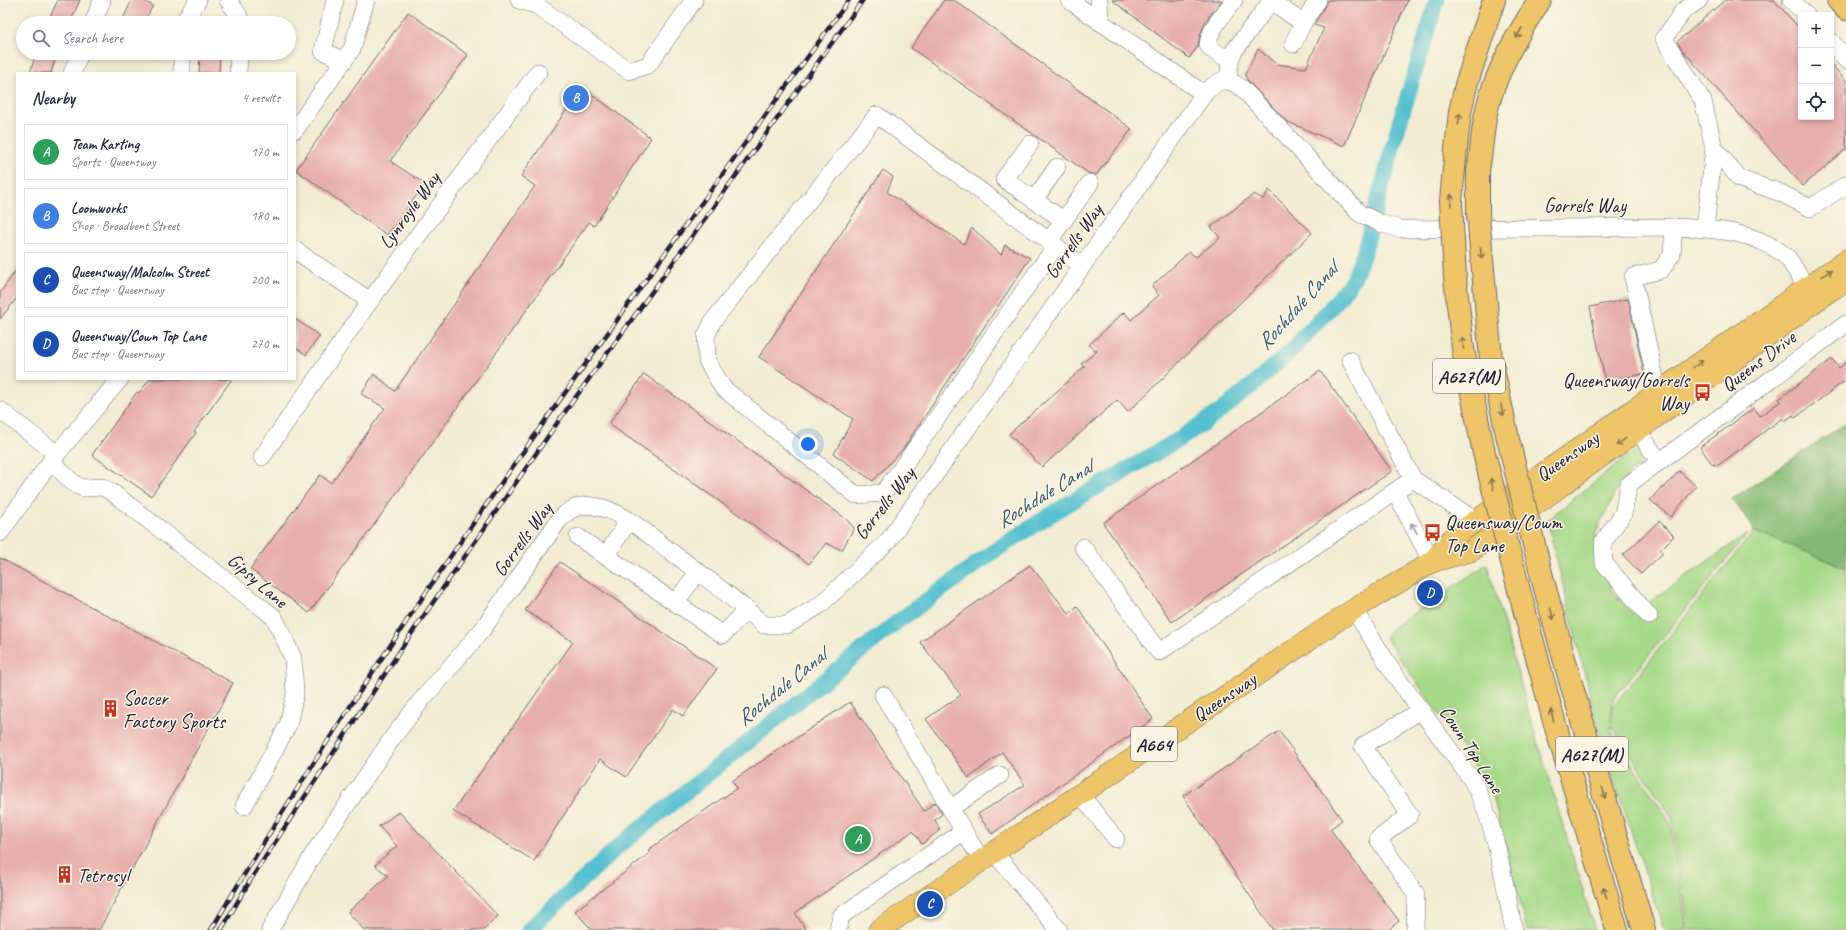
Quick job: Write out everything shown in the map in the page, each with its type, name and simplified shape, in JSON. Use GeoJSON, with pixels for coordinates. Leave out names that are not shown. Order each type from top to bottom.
{"type":"FeatureCollection","features":[{"type":"Feature","properties":{"kind":"highway","name":"A627(M)"},"geometry":{"type":"LineString","coordinates":[[1494,0],[1460,112],[1451,201],[1455,278],[1463,349],[1484,453],[1519,590],[1554,721],[1617,930]]}},
{"type":"Feature","properties":{"kind":"highway","name":"A627(M)"},"geometry":{"type":"LineString","coordinates":[[1484,30],[1503,0]]}},
{"type":"Feature","properties":{"kind":"highway","name":"A627(M)"},"geometry":{"type":"LineString","coordinates":[[1540,0],[1504,59],[1486,112],[1478,170],[1478,215],[1491,359],[1508,439],[1542,577],[1570,680],[1644,930]]}},
{"type":"Feature","properties":{"kind":"highway"},"geometry":{"type":"LineString","coordinates":[[1838,0],[1846,9]]}},
{"type":"Feature","properties":{"kind":"main road","name":"Queensway"},"geometry":{"type":"LineString","coordinates":[[879,930],[987,855],[1356,608],[1432,562],[1471,551],[1633,422],[1811,294],[1846,260]]}},
{"type":"Feature","properties":{"kind":"main road","name":"Queensway"},"geometry":{"type":"LineString","coordinates":[[1432,562],[1453,537],[1633,422],[1658,392],[1811,294],[1846,281]]}},
{"type":"Feature","properties":{"kind":"street"},"geometry":{"type":"LineString","coordinates":[[95,16],[102,0]]}},
{"type":"Feature","properties":{"kind":"street"},"geometry":{"type":"LineString","coordinates":[[188,16],[198,0]]}},
{"type":"Feature","properties":{"kind":"street"},"geometry":{"type":"LineString","coordinates":[[228,0],[239,16]]}},
{"type":"Feature","properties":{"kind":"street"},"geometry":{"type":"LineString","coordinates":[[335,0],[322,51],[344,61]]}},
{"type":"Feature","properties":{"kind":"street"},"geometry":{"type":"LineString","coordinates":[[296,129],[352,49],[357,36],[366,0]]}},
{"type":"Feature","properties":{"kind":"street"},"geometry":{"type":"LineString","coordinates":[[519,0],[536,2],[629,71],[648,66],[694,0]]}},
{"type":"Feature","properties":{"kind":"street"},"geometry":{"type":"LineString","coordinates":[[1069,0],[1204,94]]}},
{"type":"Feature","properties":{"kind":"street"},"geometry":{"type":"LineString","coordinates":[[1098,0],[1100,22]]}},
{"type":"Feature","properties":{"kind":"street"},"geometry":{"type":"LineString","coordinates":[[1230,60],[1212,50],[1208,45],[1209,39],[1216,26],[1234,0]]}},
{"type":"Feature","properties":{"kind":"street"},"geometry":{"type":"LineString","coordinates":[[1293,44],[1318,0]]}},
{"type":"Feature","properties":{"kind":"street"},"geometry":{"type":"LineString","coordinates":[[1699,0],[1683,11],[1664,39],[1704,101],[1714,148],[1705,228]]}},
{"type":"Feature","properties":{"kind":"street"},"geometry":{"type":"LineString","coordinates":[[1792,0],[1803,12]]}},
{"type":"Feature","properties":{"kind":"street"},"geometry":{"type":"LineString","coordinates":[[1228,80],[1230,60],[1234,51],[1271,1],[1304,23]]}},
{"type":"Feature","properties":{"kind":"street"},"geometry":{"type":"LineString","coordinates":[[1834,45],[1846,60]]}},
{"type":"Feature","properties":{"kind":"street"},"geometry":{"type":"LineString","coordinates":[[72,72],[77,60]]}},
{"type":"Feature","properties":{"kind":"street"},"geometry":{"type":"LineString","coordinates":[[182,60],[182,72]]}},
{"type":"Feature","properties":{"kind":"street"},"geometry":{"type":"LineString","coordinates":[[238,72],[239,60]]}},
{"type":"Feature","properties":{"kind":"street","name":"Lynroyle Way"},"geometry":{"type":"LineString","coordinates":[[262,457],[370,301],[538,72]]}},
{"type":"Feature","properties":{"kind":"street","name":"Gorrells Way"},"geometry":{"type":"LineString","coordinates":[[270,930],[314,853],[393,737],[420,702],[482,630],[565,513],[578,507],[595,506],[603,508],[629,521],[747,609],[764,625],[787,625],[820,605],[888,540],[1204,94],[1214,83],[1228,80]]}},
{"type":"Feature","properties":{"kind":"street","name":"Gorrels Way"},"geometry":{"type":"LineString","coordinates":[[1228,80],[1243,89],[1359,213],[1380,223],[1400,229],[1674,227],[1720,229],[1756,239],[1788,258],[1811,294]]}},
{"type":"Feature","properties":{"kind":"street"},"geometry":{"type":"LineString","coordinates":[[1082,266],[1052,244],[877,116],[713,321],[706,336],[707,361],[723,388],[856,495],[884,493],[1031,279],[1052,244],[1063,220],[1090,183]]}},
{"type":"Feature","properties":{"kind":"street"},"geometry":{"type":"LineString","coordinates":[[1030,144],[1004,180],[1063,220]]}},
{"type":"Feature","properties":{"kind":"street"},"geometry":{"type":"LineString","coordinates":[[1714,148],[1740,180],[1781,193],[1810,208],[1846,185]]}},
{"type":"Feature","properties":{"kind":"street"},"geometry":{"type":"LineString","coordinates":[[1034,200],[1057,167]]}},
{"type":"Feature","properties":{"kind":"street"},"geometry":{"type":"LineString","coordinates":[[1658,392],[1633,277],[1661,270],[1672,254],[1674,227]]}},
{"type":"Feature","properties":{"kind":"street"},"geometry":{"type":"LineString","coordinates":[[296,251],[370,301]]}},
{"type":"Feature","properties":{"kind":"street","name":"Queens Drive"},"geometry":{"type":"LineString","coordinates":[[1649,616],[1604,563],[1603,542],[1623,514],[1629,484],[1846,324]]}},
{"type":"Feature","properties":{"kind":"street"},"geometry":{"type":"LineString","coordinates":[[1350,360],[1413,479],[1476,521]]}},
{"type":"Feature","properties":{"kind":"street"},"geometry":{"type":"LineString","coordinates":[[0,533],[54,457],[119,380]]}},
{"type":"Feature","properties":{"kind":"street","name":"Gipsy Lane"},"geometry":{"type":"LineString","coordinates":[[0,410],[54,457],[71,482],[85,488],[103,487],[113,493],[274,617],[293,658],[295,694],[288,725],[244,806]]}},
{"type":"Feature","properties":{"kind":"street"},"geometry":{"type":"LineString","coordinates":[[1633,422],[1659,462]]}},
{"type":"Feature","properties":{"kind":"street"},"geometry":{"type":"LineString","coordinates":[[1083,547],[1159,652],[1413,479]]}},
{"type":"Feature","properties":{"kind":"street"},"geometry":{"type":"LineString","coordinates":[[1395,492],[1432,562]]}},
{"type":"Feature","properties":{"kind":"street"},"geometry":{"type":"LineString","coordinates":[[605,556],[629,521]]}},
{"type":"Feature","properties":{"kind":"street"},"geometry":{"type":"LineString","coordinates":[[578,537],[723,635],[747,609]]}},
{"type":"Feature","properties":{"kind":"street"},"geometry":{"type":"LineString","coordinates":[[675,603],[698,572]]}},
{"type":"Feature","properties":{"kind":"street","name":"Cown Top Lane"},"geometry":{"type":"LineString","coordinates":[[1356,608],[1361,621],[1386,661],[1472,780],[1481,798],[1489,816],[1514,930]]}},
{"type":"Feature","properties":{"kind":"street"},"geometry":{"type":"LineString","coordinates":[[884,695],[964,831],[1059,930]]}},
{"type":"Feature","properties":{"kind":"street"},"geometry":{"type":"LineString","coordinates":[[1415,930],[1416,894],[1378,839],[1410,815],[1363,746],[1421,710]]}},
{"type":"Feature","properties":{"kind":"street"},"geometry":{"type":"LineString","coordinates":[[951,808],[1000,775]]}},
{"type":"Feature","properties":{"kind":"street"},"geometry":{"type":"LineString","coordinates":[[1080,794],[1116,839]]}},
{"type":"Feature","properties":{"kind":"street"},"geometry":{"type":"LineString","coordinates":[[838,930],[838,922],[841,916],[964,831]]}},
{"type":"Feature","properties":{"kind":"green space"},"geometry":{"type":"Polygon","coordinates":[[[1846,423],[1846,568],[1754,531],[1732,499],[1846,423]]]}},
{"type":"Feature","properties":{"kind":"green space"},"geometry":{"type":"Polygon","coordinates":[[[1639,447],[1646,458],[1618,486],[1595,535],[1611,590],[1632,614],[1748,533],[1613,699],[1611,723],[1613,706],[1754,531],[1846,568],[1846,930],[1689,930],[1672,817],[1611,726],[1610,730],[1670,822],[1687,930],[1664,930],[1602,744],[1547,520],[1639,447]]]}},
{"type":"Feature","properties":{"kind":"green space"},"geometry":{"type":"Polygon","coordinates":[[[1487,564],[1532,724],[1595,930],[1527,930],[1491,789],[1385,637],[1393,627],[1487,564]]]}},
{"type":"Feature","properties":{"kind":"building"},"geometry":{"type":"Polygon","coordinates":[[[58,0],[80,0],[73,16],[50,16],[58,0]]]}},
{"type":"Feature","properties":{"kind":"building"},"geometry":{"type":"Polygon","coordinates":[[[132,0],[142,0],[153,6],[147,16],[124,16],[132,0]]]}},
{"type":"Feature","properties":{"kind":"building"},"geometry":{"type":"Polygon","coordinates":[[[944,0],[954,0],[1132,129],[1096,175],[1088,173],[911,48],[944,0]]]}},
{"type":"Feature","properties":{"kind":"building"},"geometry":{"type":"Polygon","coordinates":[[[1112,0],[1222,0],[1205,22],[1198,46],[1189,58],[1112,0]]]}},
{"type":"Feature","properties":{"kind":"building"},"geometry":{"type":"Polygon","coordinates":[[[1328,0],[1408,0],[1344,146],[1286,121],[1248,81],[1245,74],[1258,49],[1276,64],[1306,68],[1324,28],[1314,25],[1328,0]]]}},
{"type":"Feature","properties":{"kind":"building"},"geometry":{"type":"Polygon","coordinates":[[[1725,0],[1774,0],[1798,27],[1798,120],[1834,120],[1834,67],[1846,81],[1846,149],[1803,186],[1684,52],[1677,42],[1725,0]]]}},
{"type":"Feature","properties":{"kind":"building"},"geometry":{"type":"Polygon","coordinates":[[[408,12],[468,55],[390,161],[425,184],[387,235],[296,170],[408,12]]]}},
{"type":"Feature","properties":{"kind":"building"},"geometry":{"type":"Polygon","coordinates":[[[34,60],[55,60],[51,72],[30,72],[34,60]]]}},
{"type":"Feature","properties":{"kind":"building"},"geometry":{"type":"Polygon","coordinates":[[[200,60],[220,60],[219,72],[199,72],[200,60]]]}},
{"type":"Feature","properties":{"kind":"building"},"geometry":{"type":"Polygon","coordinates":[[[582,87],[651,138],[594,226],[589,222],[379,518],[309,613],[250,569],[320,475],[331,483],[385,408],[361,394],[374,374],[395,391],[535,186],[521,176],[582,87]]]}},
{"type":"Feature","properties":{"kind":"building"},"geometry":{"type":"Polygon","coordinates":[[[883,170],[893,177],[887,192],[964,244],[972,228],[1001,255],[1005,245],[1030,258],[903,449],[873,481],[834,454],[853,419],[759,357],[883,170]]]}},
{"type":"Feature","properties":{"kind":"building"},"geometry":{"type":"Polygon","coordinates":[[[1269,190],[1312,233],[1128,412],[1117,400],[1042,467],[1009,434],[1084,367],[1081,364],[1097,351],[1089,345],[1124,312],[1131,320],[1159,295],[1152,286],[1189,252],[1196,257],[1220,238],[1211,227],[1254,194],[1263,199],[1269,190]]]}},
{"type":"Feature","properties":{"kind":"building"},"geometry":{"type":"Polygon","coordinates":[[[16,270],[16,299],[0,319],[0,293],[16,270]]]}},
{"type":"Feature","properties":{"kind":"building"},"geometry":{"type":"Polygon","coordinates":[[[1628,299],[1644,374],[1605,381],[1590,307],[1628,299]]]}},
{"type":"Feature","properties":{"kind":"building"},"geometry":{"type":"Polygon","coordinates":[[[296,320],[320,336],[306,355],[296,348],[296,320]]]}},
{"type":"Feature","properties":{"kind":"building"},"geometry":{"type":"Polygon","coordinates":[[[1832,359],[1839,368],[1846,362],[1846,380],[1795,418],[1793,415],[1785,421],[1783,418],[1717,466],[1715,464],[1713,465],[1700,447],[1754,408],[1760,416],[1781,401],[1779,399],[1832,359]]]}},
{"type":"Feature","properties":{"kind":"building"},"geometry":{"type":"Polygon","coordinates":[[[1320,371],[1392,471],[1172,622],[1103,523],[1320,371]]]}},
{"type":"Feature","properties":{"kind":"building"},"geometry":{"type":"Polygon","coordinates":[[[644,374],[845,518],[854,528],[842,550],[826,543],[809,564],[609,424],[644,374]]]}},
{"type":"Feature","properties":{"kind":"building"},"geometry":{"type":"Polygon","coordinates":[[[149,380],[231,380],[151,496],[92,455],[137,392],[139,393],[149,380]]]}},
{"type":"Feature","properties":{"kind":"building"},"geometry":{"type":"Polygon","coordinates":[[[1679,471],[1696,486],[1671,517],[1650,500],[1662,487],[1664,488],[1679,471]]]}},
{"type":"Feature","properties":{"kind":"building"},"geometry":{"type":"Polygon","coordinates":[[[1659,521],[1674,536],[1660,550],[1663,553],[1641,574],[1623,555],[1659,521]]]}},
{"type":"Feature","properties":{"kind":"building","name":"Soccer Factory Sports"},"geometry":{"type":"Polygon","coordinates":[[[0,558],[233,683],[99,930],[0,930],[0,558]]]}},
{"type":"Feature","properties":{"kind":"building"},"geometry":{"type":"Polygon","coordinates":[[[560,562],[717,669],[683,716],[673,709],[626,777],[600,759],[534,861],[453,811],[573,642],[525,610],[560,562]]]}},
{"type":"Feature","properties":{"kind":"building"},"geometry":{"type":"Polygon","coordinates":[[[1030,565],[1069,614],[1077,606],[1153,719],[992,834],[978,814],[1025,785],[1002,752],[969,778],[926,719],[961,695],[920,642],[1030,565]]]}},
{"type":"Feature","properties":{"kind":"building"},"geometry":{"type":"Polygon","coordinates":[[[850,702],[924,811],[935,802],[942,814],[935,820],[940,830],[922,844],[913,831],[795,913],[806,930],[592,930],[575,911],[651,852],[648,850],[737,788],[732,781],[850,702]]]}},
{"type":"Feature","properties":{"kind":"building"},"geometry":{"type":"Polygon","coordinates":[[[1279,731],[1342,820],[1330,829],[1399,921],[1388,930],[1273,930],[1183,796],[1279,731]]]}},
{"type":"Feature","properties":{"kind":"building"},"geometry":{"type":"Polygon","coordinates":[[[399,812],[498,916],[484,930],[364,930],[348,912],[388,876],[375,865],[397,846],[379,826],[399,812]]]}},
{"type":"Feature","properties":{"kind":"waterway","name":"Rochdale Canal"},"geometry":{"type":"LineString","coordinates":[[529,930],[620,845],[897,622],[994,551],[1061,508],[1178,440],[1218,413],[1254,384],[1292,350],[1336,302],[1354,278],[1364,252],[1397,131],[1437,0]]}},
{"type":"Feature","properties":{"kind":"railway"},"geometry":{"type":"LineString","coordinates":[[211,930],[284,809],[360,691],[439,574],[601,342],[849,0]]}},
{"type":"Feature","properties":{"kind":"railway"},"geometry":{"type":"LineString","coordinates":[[221,930],[251,879],[407,640],[562,416],[863,0]]}},
{"type":"Feature","properties":{"kind":"place","name":"Loomworks"},"geometry":{"type":"Point","coordinates":[576,98]}},
{"type":"Feature","properties":{"kind":"place","name":"Queensway/Gorrels Way"},"geometry":{"type":"Point","coordinates":[1702,392]}},
{"type":"Feature","properties":{"kind":"place","name":"Queensway/Cowm Top Lane"},"geometry":{"type":"Point","coordinates":[1432,533]}},
{"type":"Feature","properties":{"kind":"place","name":"Queensway/Cown Top Lane"},"geometry":{"type":"Point","coordinates":[1430,593]}},
{"type":"Feature","properties":{"kind":"place","name":"Soccer Factory Sports"},"geometry":{"type":"Point","coordinates":[110,709]}},
{"type":"Feature","properties":{"kind":"place","name":"Team Karting"},"geometry":{"type":"Point","coordinates":[858,839]}},
{"type":"Feature","properties":{"kind":"place","name":"Tetrosyl"},"geometry":{"type":"Point","coordinates":[64,875]}},
{"type":"Feature","properties":{"kind":"place","name":"Queensway/Malcolm Street"},"geometry":{"type":"Point","coordinates":[930,904]}}]}
